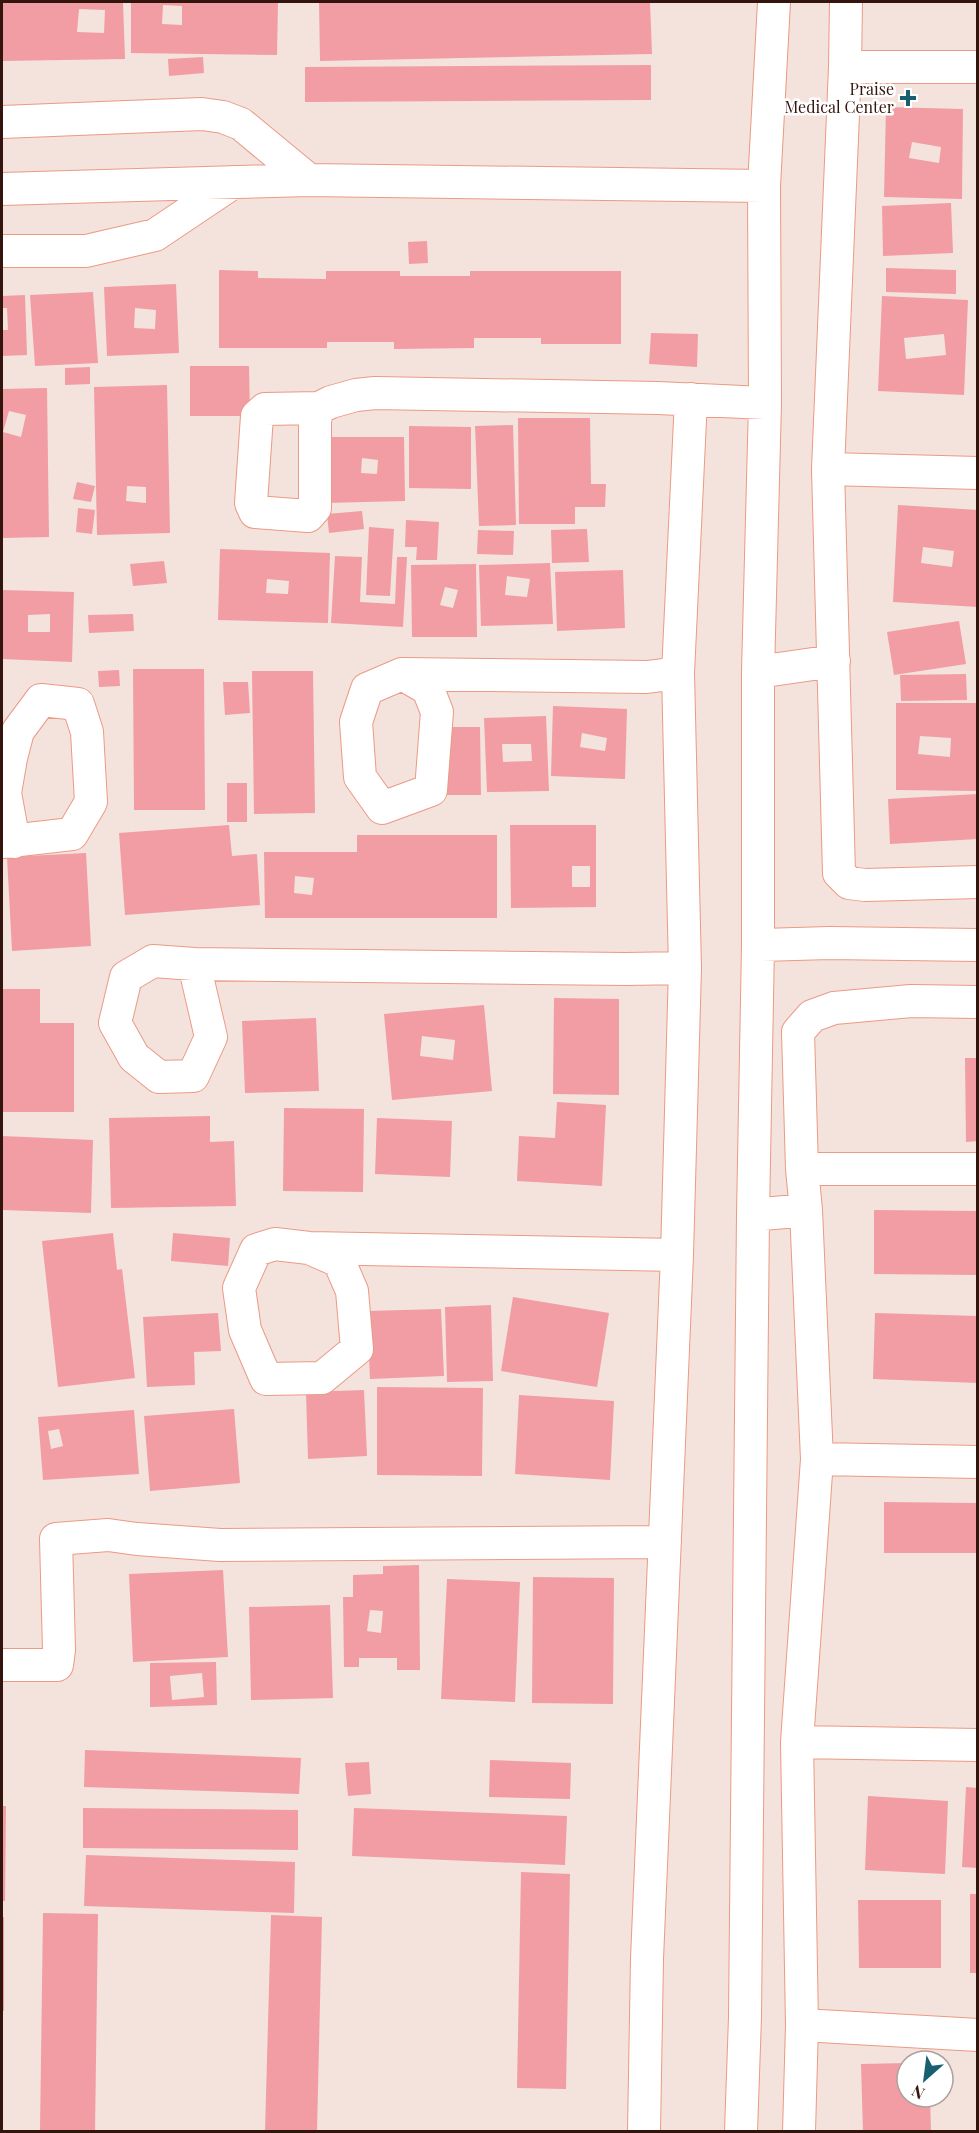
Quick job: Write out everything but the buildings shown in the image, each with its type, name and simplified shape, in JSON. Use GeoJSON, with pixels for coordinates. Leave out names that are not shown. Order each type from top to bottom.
{"type":"FeatureCollection","features":[{"type":"Feature","properties":{"kind":"street"},"geometry":{"type":"LineString","coordinates":[[741,2132],[745,2017],[758,945],[758,672],[765,403],[764,186],[774,2]]}},
{"type":"Feature","properties":{"kind":"street"},"geometry":{"type":"LineString","coordinates":[[846,2],[828,469],[838,873],[849,883],[865,885],[978,882]]}},
{"type":"Feature","properties":{"kind":"street"},"geometry":{"type":"LineString","coordinates":[[845,67],[978,67]]}},
{"type":"Feature","properties":{"kind":"street"},"geometry":{"type":"LineString","coordinates":[[2,122],[202,114],[223,117],[241,124],[309,180]]}},
{"type":"Feature","properties":{"kind":"street"},"geometry":{"type":"LineString","coordinates":[[2,189],[309,180],[764,186]]}},
{"type":"Feature","properties":{"kind":"street"},"geometry":{"type":"LineString","coordinates":[[2,251],[86,251],[155,235],[234,182]]}},
{"type":"Feature","properties":{"kind":"street"},"geometry":{"type":"LineString","coordinates":[[319,408],[356,395],[375,393],[691,399],[765,403]]}},
{"type":"Feature","properties":{"kind":"street"},"geometry":{"type":"LineString","coordinates":[[644,2132],[647,1959],[677,1256],[685,968],[678,673],[691,399]]}},
{"type":"Feature","properties":{"kind":"street"},"geometry":{"type":"LineString","coordinates":[[828,469],[978,473]]}},
{"type":"Feature","properties":{"kind":"street"},"geometry":{"type":"LineString","coordinates":[[758,672],[834,661]]}},
{"type":"Feature","properties":{"kind":"street"},"geometry":{"type":"LineString","coordinates":[[402,674],[647,677],[678,673]]}},
{"type":"Feature","properties":{"kind":"street"},"geometry":{"type":"LineString","coordinates":[[758,945],[829,943],[978,945]]}},
{"type":"Feature","properties":{"kind":"street"},"geometry":{"type":"LineString","coordinates":[[194,964],[685,968]]}},
{"type":"Feature","properties":{"kind":"street"},"geometry":{"type":"LineString","coordinates":[[800,2132],[802,2025],[797,1742],[817,1459],[806,1210],[802,1169],[798,1032],[812,1016],[834,1008],[911,1001],[978,1002]]}},
{"type":"Feature","properties":{"kind":"street"},"geometry":{"type":"LineString","coordinates":[[802,1169],[978,1169]]}},
{"type":"Feature","properties":{"kind":"street"},"geometry":{"type":"LineString","coordinates":[[753,1215],[806,1210]]}},
{"type":"Feature","properties":{"kind":"street"},"geometry":{"type":"LineString","coordinates":[[309,1248],[339,1262],[352,1291],[357,1349],[322,1378],[266,1379],[245,1330],[239,1288],[256,1250],[275,1244],[309,1248],[677,1256]]}},
{"type":"Feature","properties":{"kind":"street"},"geometry":{"type":"LineString","coordinates":[[817,1459],[978,1462]]}},
{"type":"Feature","properties":{"kind":"street"},"geometry":{"type":"LineString","coordinates":[[2,1665],[57,1665],[59,1650],[56,1539],[108,1535],[220,1545],[665,1542]]}},
{"type":"Feature","properties":{"kind":"street"},"geometry":{"type":"LineString","coordinates":[[797,1742],[978,1745]]}},
{"type":"Feature","properties":{"kind":"street"},"geometry":{"type":"LineString","coordinates":[[802,2025],[978,2035]]}},
{"type":"Feature","properties":{"kind":"place","name":"Praise Medical Center"},"geometry":{"type":"Point","coordinates":[908,98]}}]}
